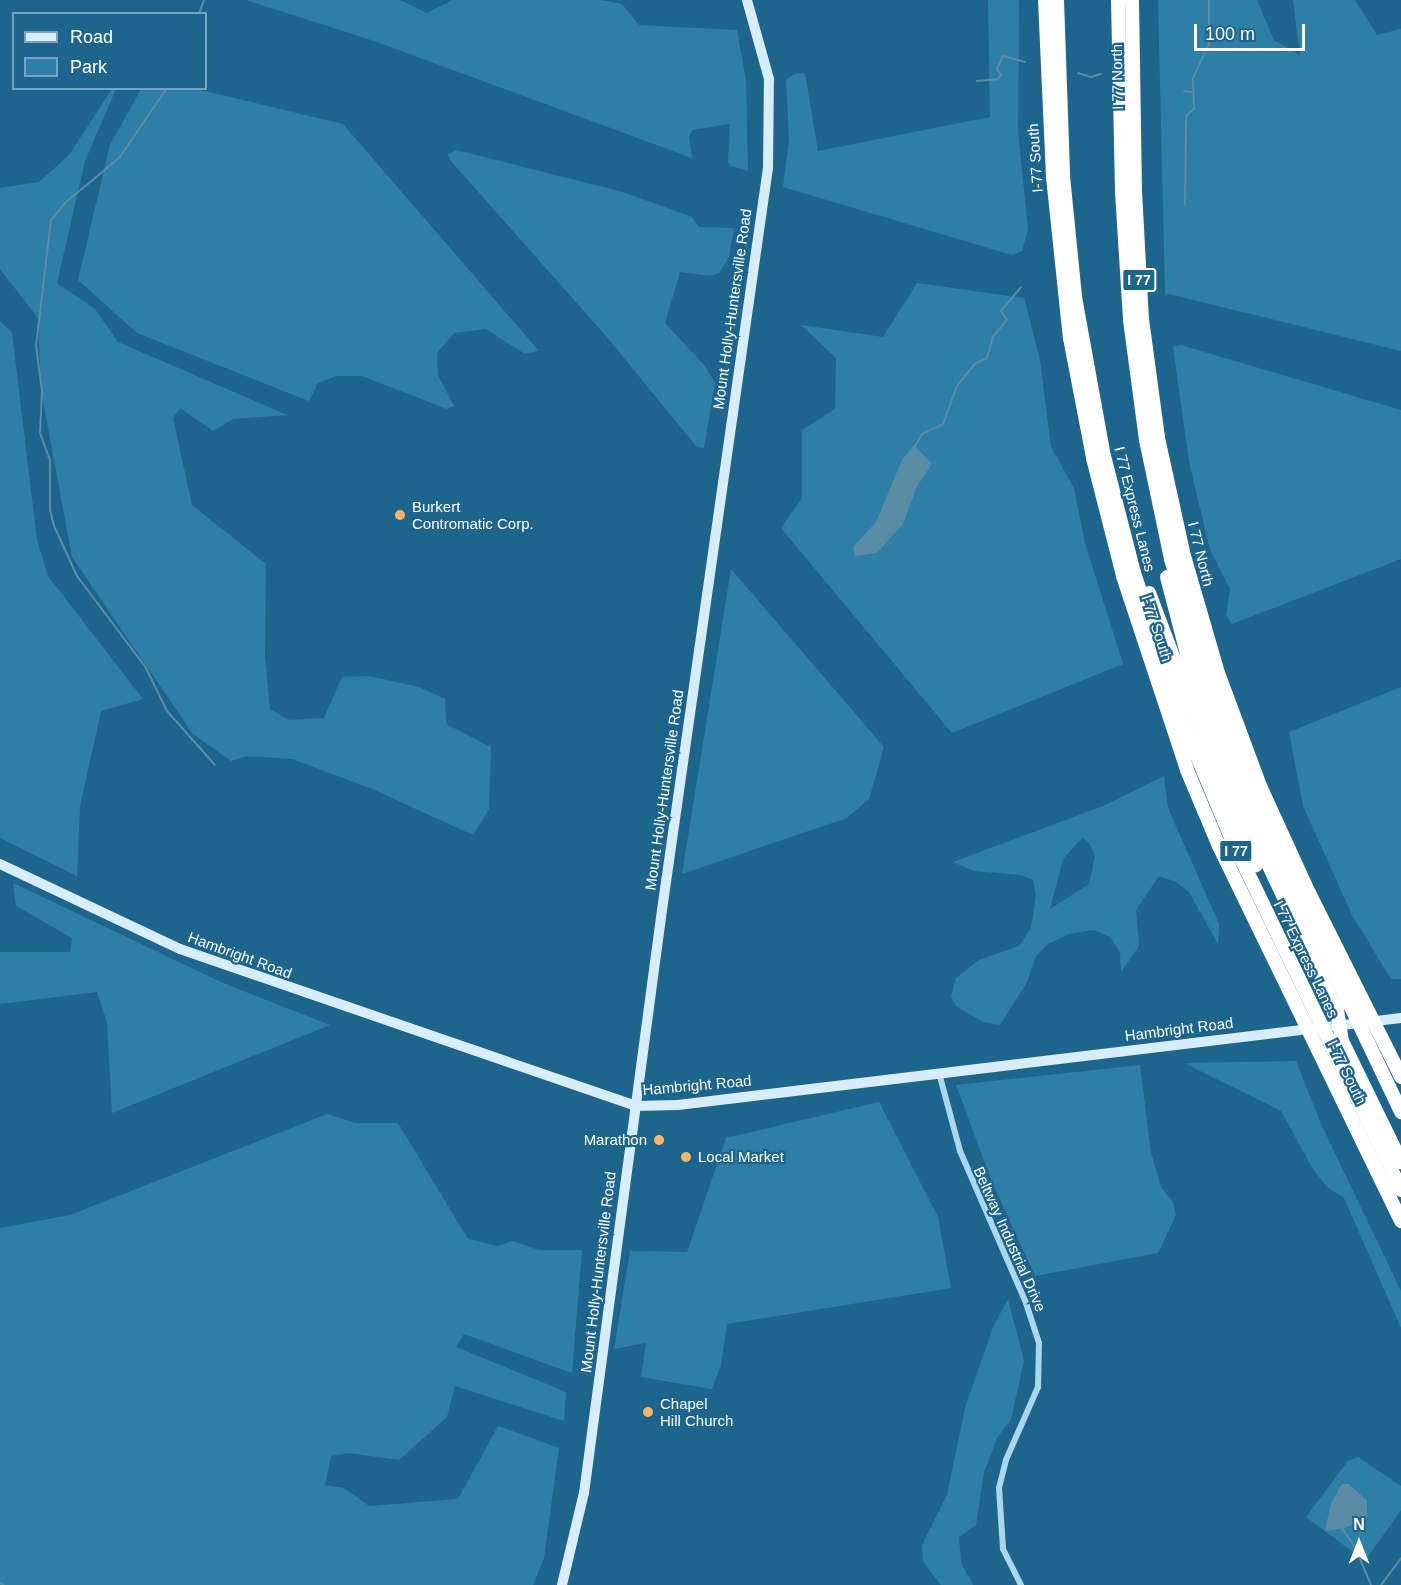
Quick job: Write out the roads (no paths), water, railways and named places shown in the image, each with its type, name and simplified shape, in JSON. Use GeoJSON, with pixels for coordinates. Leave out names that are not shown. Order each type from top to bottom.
{"type":"FeatureCollection","features":[{"type":"Feature","properties":{"kind":"highway","name":"I-77 South"},"geometry":{"type":"LineString","coordinates":[[1045,0],[1053,177],[1070,338],[1093,458],[1123,576],[1180,748],[1211,827],[1401,1221]]}},
{"type":"Feature","properties":{"kind":"highway","name":"I 77 Express Lanes"},"geometry":{"type":"LineString","coordinates":[[1057,0],[1062,156],[1071,256],[1088,376],[1114,495],[1158,651],[1216,804],[1401,1190]]}},
{"type":"Feature","properties":{"kind":"highway","name":"I 77 Express Lanes"},"geometry":{"type":"LineString","coordinates":[[1118,0],[1127,289],[1154,480],[1182,598],[1237,763],[1278,860],[1401,1112]]}},
{"type":"Feature","properties":{"kind":"highway","name":"I 77 North"},"geometry":{"type":"LineString","coordinates":[[1132,0],[1135,213],[1142,319],[1158,438],[1182,546],[1218,673],[1260,786],[1309,893],[1401,1077]]}},
{"type":"Feature","properties":{"kind":"highway"},"geometry":{"type":"LineString","coordinates":[[1154,480],[1171,595],[1197,691],[1252,832],[1401,1162]]}},
{"type":"Feature","properties":{"kind":"highway"},"geometry":{"type":"LineString","coordinates":[[1114,495],[1215,770],[1258,869],[1328,1000]]}},
{"type":"Feature","properties":{"kind":"highway"},"geometry":{"type":"LineString","coordinates":[[1352,1052],[1401,1141]]}},
{"type":"Feature","properties":{"kind":"main road","name":"Mount Holly-Huntersville Road"},"geometry":{"type":"LineString","coordinates":[[562,1585],[584,1493],[635,1106],[768,168],[769,79],[747,0]]}},
{"type":"Feature","properties":{"kind":"main road","name":"Hambright Road"},"geometry":{"type":"LineString","coordinates":[[0,864],[180,949],[635,1106],[678,1105],[1395,1018]]}},
{"type":"Feature","properties":{"kind":"street","name":"Beltway Industrial Drive"},"geometry":{"type":"LineString","coordinates":[[939,1073],[960,1152],[1026,1303],[1039,1343],[1038,1387],[1006,1460],[999,1488],[1003,1549],[1021,1585]]}},
{"type":"Feature","properties":{"kind":"waterway"},"geometry":{"type":"LineString","coordinates":[[200,12],[204,0]]}},
{"type":"Feature","properties":{"kind":"waterway"},"geometry":{"type":"LineString","coordinates":[[1185,204],[1186,116],[1194,109],[1193,78],[1209,43],[1209,0]]}},
{"type":"Feature","properties":{"kind":"waterway"},"geometry":{"type":"LineString","coordinates":[[977,81],[998,79],[1001,75],[997,69],[1003,56],[1025,62]]}},
{"type":"Feature","properties":{"kind":"waterway"},"geometry":{"type":"LineString","coordinates":[[1078,73],[1091,77],[1101,74]]}},
{"type":"Feature","properties":{"kind":"waterway"},"geometry":{"type":"LineString","coordinates":[[166,90],[119,158],[65,203],[51,220],[36,346],[42,391],[40,433],[50,461],[50,510],[54,526],[77,576],[146,668],[167,711],[215,765]]}},
{"type":"Feature","properties":{"kind":"waterway"},"geometry":{"type":"LineString","coordinates":[[1184,91],[1192,92]]}},
{"type":"Feature","properties":{"kind":"waterway"},"geometry":{"type":"LineString","coordinates":[[914,448],[922,434],[943,424],[957,386],[975,364],[987,358],[993,337],[1007,320],[1001,311],[1021,287]]}},
{"type":"Feature","properties":{"kind":"waterway"},"geometry":{"type":"LineString","coordinates":[[1342,1528],[1355,1547],[1371,1585]]}},
{"type":"Feature","properties":{"kind":"waterway"},"geometry":{"type":"LineString","coordinates":[[1381,1585],[1401,1558]]}},
{"type":"Feature","properties":{"kind":"waterway"},"geometry":{"type":"LineString","coordinates":[[0,1583],[4,1585]]}},
{"type":"Feature","properties":{"kind":"place","name":"Burkert Contromatic Corp."},"geometry":{"type":"Point","coordinates":[400,515]}},
{"type":"Feature","properties":{"kind":"place","name":"Marathon"},"geometry":{"type":"Point","coordinates":[659,1140]}},
{"type":"Feature","properties":{"kind":"place","name":"Local Market"},"geometry":{"type":"Point","coordinates":[686,1157]}},
{"type":"Feature","properties":{"kind":"place","name":"Chapel Hill Church"},"geometry":{"type":"Point","coordinates":[648,1412]}}]}
